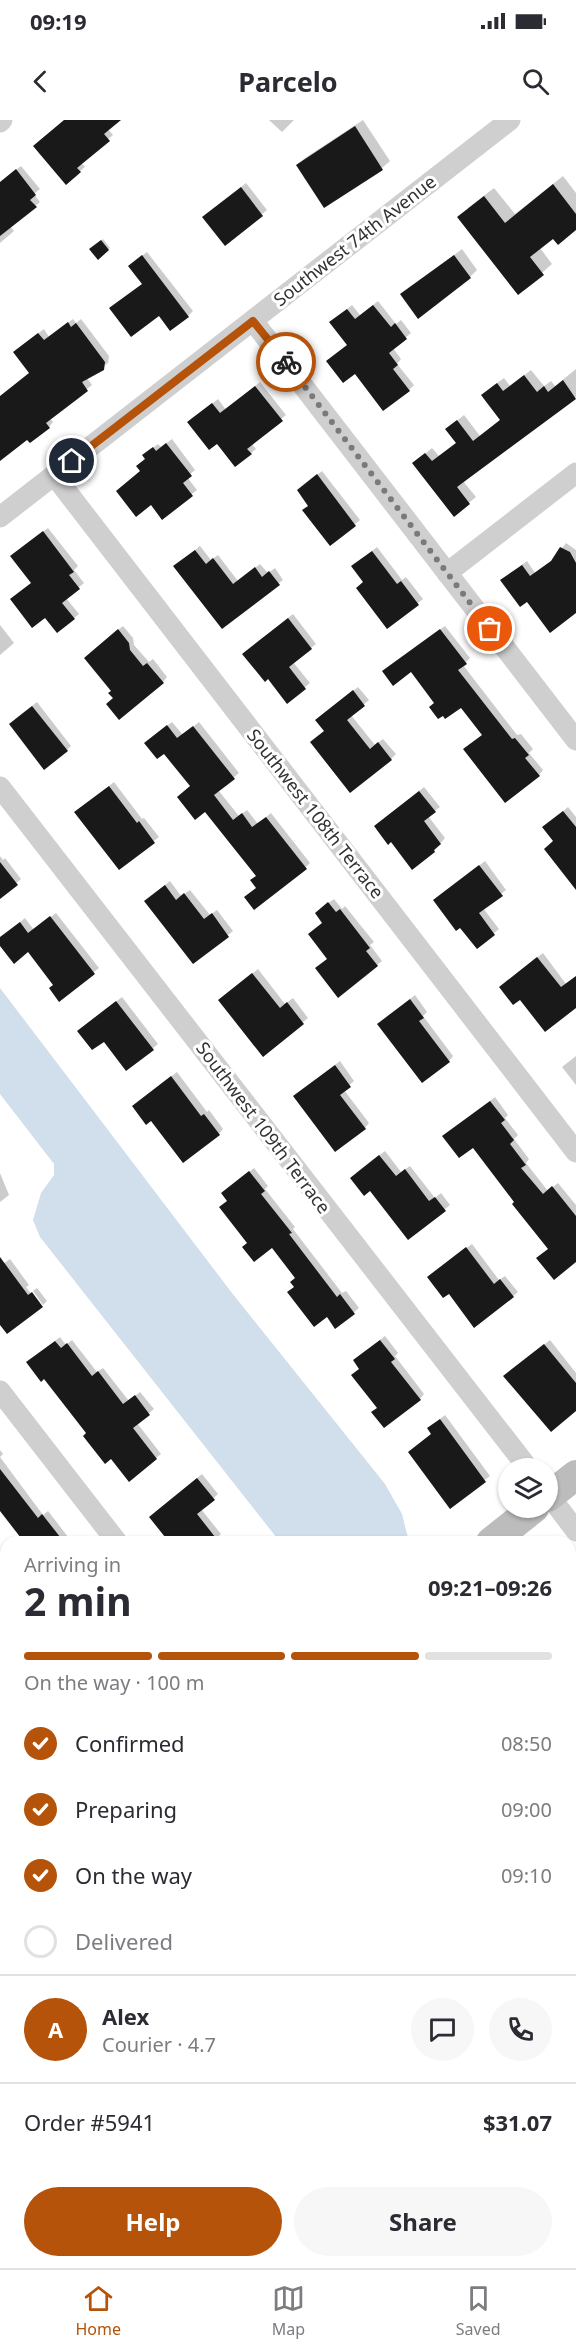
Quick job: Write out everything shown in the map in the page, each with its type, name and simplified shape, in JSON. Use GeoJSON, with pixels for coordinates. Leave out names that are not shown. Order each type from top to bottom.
{"type":"FeatureCollection","features":[{"type":"Feature","properties":{"kind":"street","name":"Southwest 74th Avenue"},"geometry":{"type":"LineString","coordinates":[[0,517],[510,120]]}},
{"type":"Feature","properties":{"kind":"street"},"geometry":{"type":"LineString","coordinates":[[253,321],[576,741]]}},
{"type":"Feature","properties":{"kind":"street"},"geometry":{"type":"LineString","coordinates":[[447,573],[576,473]]}},
{"type":"Feature","properties":{"kind":"street","name":"Southwest 108th Terrace"},"geometry":{"type":"LineString","coordinates":[[54,475],[576,1152]]}},
{"type":"Feature","properties":{"kind":"street","name":"Southwest 109th Terrace"},"geometry":{"type":"LineString","coordinates":[[0,788],[520,1458]]}},
{"type":"Feature","properties":{"kind":"street"},"geometry":{"type":"LineString","coordinates":[[0,1391],[112,1536]]}},
{"type":"Feature","properties":{"kind":"street"},"geometry":{"type":"LineString","coordinates":[[558,1489],[576,1475]]}},
{"type":"Feature","properties":{"kind":"street"},"geometry":{"type":"LineString","coordinates":[[558,1512],[576,1531]]}},
{"type":"Feature","properties":{"kind":"street"},"geometry":{"type":"LineString","coordinates":[[498,1536],[521,1518]]}},
{"type":"Feature","properties":{"kind":"water"},"geometry":{"type":"Polygon","coordinates":[[[0,988],[232,1293],[385,1484],[402,1514],[408,1536],[275,1536],[40,1237],[33,1220],[41,1193],[54,1175],[54,1164],[0,1094],[0,988]]]}},
{"type":"Feature","properties":{"kind":"building"},"geometry":{"type":"Polygon","coordinates":[[[64,120],[121,120],[104,134],[110,141],[77,168],[81,172],[66,185],[33,146],[64,120]]]}},
{"type":"Feature","properties":{"kind":"building"},"geometry":{"type":"Polygon","coordinates":[[[355,126],[383,170],[324,208],[296,165],[355,126]]]}},
{"type":"Feature","properties":{"kind":"building"},"geometry":{"type":"Polygon","coordinates":[[[16,169],[36,195],[30,200],[37,207],[0,236],[0,182],[16,169]]]}},
{"type":"Feature","properties":{"kind":"building"},"geometry":{"type":"Polygon","coordinates":[[[553,184],[576,214],[576,230],[558,245],[553,239],[530,257],[544,275],[518,295],[457,217],[484,196],[505,223],[553,184]]]}},
{"type":"Feature","properties":{"kind":"building"},"geometry":{"type":"Polygon","coordinates":[[[241,187],[263,216],[225,246],[202,217],[241,187]]]}},
{"type":"Feature","properties":{"kind":"building"},"geometry":{"type":"Polygon","coordinates":[[[101,240],[109,250],[98,260],[89,249],[101,240]]]}},
{"type":"Feature","properties":{"kind":"building"},"geometry":{"type":"Polygon","coordinates":[[[142,255],[189,317],[170,331],[159,316],[131,337],[109,308],[142,284],[128,266],[142,255]]]}},
{"type":"Feature","properties":{"kind":"building"},"geometry":{"type":"Polygon","coordinates":[[[454,255],[471,278],[418,319],[400,294],[454,255]]]}},
{"type":"Feature","properties":{"kind":"building"},"geometry":{"type":"Polygon","coordinates":[[[373,305],[391,327],[395,323],[407,339],[389,353],[398,365],[393,369],[410,391],[383,411],[355,374],[343,383],[326,361],[347,345],[329,322],[347,309],[355,319],[373,305]]]}},
{"type":"Feature","properties":{"kind":"building"},"geometry":{"type":"Polygon","coordinates":[[[68,322],[71,327],[76,323],[105,362],[104,370],[82,382],[88,391],[46,423],[50,428],[30,443],[27,440],[0,461],[0,396],[29,373],[13,352],[38,333],[44,340],[68,322]]]}},
{"type":"Feature","properties":{"kind":"building"},"geometry":{"type":"Polygon","coordinates":[[[524,375],[537,392],[544,386],[548,392],[563,380],[576,399],[457,487],[470,504],[454,517],[412,463],[425,453],[432,461],[456,443],[445,429],[457,420],[473,441],[500,420],[481,395],[497,383],[503,391],[524,375]]]}},
{"type":"Feature","properties":{"kind":"building"},"geometry":{"type":"Polygon","coordinates":[[[255,386],[283,421],[247,449],[252,454],[235,467],[217,444],[209,450],[187,422],[212,403],[220,413],[255,386]]]}},
{"type":"Feature","properties":{"kind":"building"},"geometry":{"type":"Polygon","coordinates":[[[166,443],[192,476],[183,483],[193,496],[162,520],[151,505],[136,517],[116,491],[140,471],[136,466],[145,459],[142,455],[153,447],[156,451],[166,443]]]}},
{"type":"Feature","properties":{"kind":"building"},"geometry":{"type":"Polygon","coordinates":[[[317,474],[356,526],[330,546],[302,510],[308,506],[297,490],[317,474]]]}},
{"type":"Feature","properties":{"kind":"building"},"geometry":{"type":"Polygon","coordinates":[[[43,531],[74,572],[69,575],[80,589],[62,603],[75,619],[57,633],[45,618],[32,628],[10,599],[31,583],[10,556],[43,531]]]}},
{"type":"Feature","properties":{"kind":"building"},"geometry":{"type":"Polygon","coordinates":[[[560,547],[570,552],[576,563],[576,613],[550,633],[527,602],[520,607],[500,580],[522,565],[530,576],[551,561],[560,547]]]}},
{"type":"Feature","properties":{"kind":"building"},"geometry":{"type":"Polygon","coordinates":[[[195,550],[206,564],[213,558],[233,584],[255,567],[262,577],[269,571],[280,585],[222,629],[173,566],[195,550]]]}},
{"type":"Feature","properties":{"kind":"building"},"geometry":{"type":"Polygon","coordinates":[[[372,551],[397,584],[401,581],[419,605],[387,629],[356,588],[363,582],[351,566],[372,551]]]}},
{"type":"Feature","properties":{"kind":"building"},"geometry":{"type":"Polygon","coordinates":[[[288,618],[312,649],[289,667],[306,689],[287,704],[268,679],[265,682],[242,654],[288,618]]]}},
{"type":"Feature","properties":{"kind":"building"},"geometry":{"type":"Polygon","coordinates":[[[118,629],[129,643],[130,650],[143,666],[147,663],[164,683],[119,720],[106,704],[113,698],[108,693],[111,691],[84,658],[118,629]]]}},
{"type":"Feature","properties":{"kind":"building"},"geometry":{"type":"Polygon","coordinates":[[[440,629],[467,664],[458,670],[512,739],[515,738],[529,755],[525,758],[540,776],[505,803],[463,749],[482,735],[461,708],[445,719],[443,716],[438,719],[429,707],[434,703],[411,672],[393,686],[382,671],[440,629]]]}},
{"type":"Feature","properties":{"kind":"building"},"geometry":{"type":"Polygon","coordinates":[[[353,690],[365,706],[347,720],[370,749],[378,742],[392,760],[350,793],[310,742],[324,731],[315,720],[353,690]]]}},
{"type":"Feature","properties":{"kind":"building"},"geometry":{"type":"Polygon","coordinates":[[[32,706],[68,751],[44,770],[9,724],[32,706]]]}},
{"type":"Feature","properties":{"kind":"building"},"geometry":{"type":"Polygon","coordinates":[[[167,725],[177,738],[193,726],[235,779],[214,795],[233,820],[242,813],[252,827],[266,817],[307,869],[254,910],[244,897],[256,888],[250,880],[256,876],[205,812],[195,820],[177,797],[190,786],[164,754],[157,759],[144,743],[167,725]]]}},
{"type":"Feature","properties":{"kind":"building"},"geometry":{"type":"Polygon","coordinates":[[[109,786],[155,843],[119,870],[74,812],[109,786]]]}},
{"type":"Feature","properties":{"kind":"building"},"geometry":{"type":"Polygon","coordinates":[[[419,791],[436,812],[424,821],[441,844],[434,850],[435,852],[412,870],[391,842],[388,845],[374,826],[419,791]]]}},
{"type":"Feature","properties":{"kind":"building"},"geometry":{"type":"Polygon","coordinates":[[[563,811],[576,827],[576,890],[544,849],[553,841],[542,827],[563,811]]]}},
{"type":"Feature","properties":{"kind":"building"},"geometry":{"type":"Polygon","coordinates":[[[0,862],[18,885],[0,899],[0,862]]]}},
{"type":"Feature","properties":{"kind":"building"},"geometry":{"type":"Polygon","coordinates":[[[479,865],[503,896],[479,913],[495,935],[477,949],[460,928],[456,931],[433,900],[479,865]]]}},
{"type":"Feature","properties":{"kind":"building"},"geometry":{"type":"Polygon","coordinates":[[[165,885],[176,900],[184,893],[204,919],[212,913],[229,937],[193,964],[144,901],[165,885]]]}},
{"type":"Feature","properties":{"kind":"building"},"geometry":{"type":"Polygon","coordinates":[[[328,902],[336,912],[340,909],[370,948],[366,951],[378,966],[338,998],[315,968],[327,959],[308,934],[322,923],[315,913],[328,902]]]}},
{"type":"Feature","properties":{"kind":"building"},"geometry":{"type":"Polygon","coordinates":[[[50,916],[95,974],[59,1002],[49,988],[53,985],[28,952],[14,964],[0,946],[0,937],[20,922],[28,933],[50,916]]]}},
{"type":"Feature","properties":{"kind":"building"},"geometry":{"type":"Polygon","coordinates":[[[537,957],[561,987],[576,976],[576,1008],[545,1032],[520,1000],[513,1005],[499,987],[537,957]]]}},
{"type":"Feature","properties":{"kind":"building"},"geometry":{"type":"Polygon","coordinates":[[[252,973],[280,1008],[287,1002],[304,1024],[263,1057],[218,1000],[252,973]]]}},
{"type":"Feature","properties":{"kind":"building"},"geometry":{"type":"Polygon","coordinates":[[[410,999],[424,1018],[419,1021],[450,1062],[422,1083],[377,1024],[410,999]]]}},
{"type":"Feature","properties":{"kind":"building"},"geometry":{"type":"Polygon","coordinates":[[[116,1001],[154,1050],[126,1071],[104,1042],[92,1050],[77,1031],[116,1001]]]}},
{"type":"Feature","properties":{"kind":"building"},"geometry":{"type":"Polygon","coordinates":[[[335,1065],[351,1087],[340,1095],[366,1129],[335,1152],[293,1096],[335,1065]]]}},
{"type":"Feature","properties":{"kind":"building"},"geometry":{"type":"Polygon","coordinates":[[[171,1076],[201,1116],[204,1114],[220,1135],[183,1163],[151,1121],[146,1125],[132,1106],[171,1076]]]}},
{"type":"Feature","properties":{"kind":"building"},"geometry":{"type":"Polygon","coordinates":[[[490,1101],[505,1120],[501,1123],[514,1140],[510,1144],[526,1165],[521,1168],[543,1194],[552,1186],[576,1216],[576,1262],[554,1280],[536,1258],[548,1249],[512,1204],[514,1202],[473,1148],[459,1158],[442,1136],[490,1101]]]}},
{"type":"Feature","properties":{"kind":"building"},"geometry":{"type":"Polygon","coordinates":[[[379,1155],[396,1176],[405,1169],[429,1201],[435,1197],[446,1211],[408,1240],[370,1191],[364,1196],[350,1178],[379,1155]]]}},
{"type":"Feature","properties":{"kind":"building"},"geometry":{"type":"Polygon","coordinates":[[[249,1171],[265,1191],[261,1194],[292,1233],[289,1234],[337,1297],[340,1294],[355,1314],[335,1329],[327,1317],[314,1327],[287,1292],[294,1287],[290,1282],[295,1278],[272,1248],[254,1262],[242,1247],[247,1243],[219,1207],[227,1201],[221,1193],[249,1171]]]}},
{"type":"Feature","properties":{"kind":"building"},"geometry":{"type":"Polygon","coordinates":[[[466,1247],[494,1284],[500,1279],[514,1297],[474,1328],[449,1294],[443,1298],[427,1277],[466,1247]]]}},
{"type":"Feature","properties":{"kind":"building"},"geometry":{"type":"Polygon","coordinates":[[[0,1257],[28,1295],[32,1292],[43,1307],[7,1334],[0,1325],[0,1257]]]}},
{"type":"Feature","properties":{"kind":"building"},"geometry":{"type":"Polygon","coordinates":[[[380,1340],[395,1359],[391,1362],[421,1400],[384,1428],[371,1412],[377,1408],[351,1375],[359,1369],[353,1360],[380,1340]]]}},
{"type":"Feature","properties":{"kind":"building"},"geometry":{"type":"Polygon","coordinates":[[[55,1341],[61,1348],[67,1343],[92,1376],[98,1371],[123,1404],[135,1395],[150,1415],[133,1428],[157,1459],[129,1482],[111,1459],[105,1464],[83,1436],[86,1433],[44,1379],[41,1382],[26,1362],[55,1341]]]}},
{"type":"Feature","properties":{"kind":"building"},"geometry":{"type":"Polygon","coordinates":[[[544,1344],[576,1383],[576,1411],[551,1432],[503,1376],[544,1344]]]}},
{"type":"Feature","properties":{"kind":"building"},"geometry":{"type":"Polygon","coordinates":[[[440,1419],[486,1482],[450,1509],[408,1452],[431,1434],[427,1428],[440,1419]]]}},
{"type":"Feature","properties":{"kind":"building"},"geometry":{"type":"Polygon","coordinates":[[[0,1469],[38,1518],[42,1514],[59,1536],[19,1536],[0,1511],[0,1469]]]}},
{"type":"Feature","properties":{"kind":"building"},"geometry":{"type":"Polygon","coordinates":[[[197,1478],[215,1500],[197,1514],[214,1536],[164,1536],[149,1517],[197,1478]]]}},
{"type":"Feature","properties":{"kind":"way so far"},"geometry":{"type":"LineString","coordinates":[[286,362],[490,629]]}},
{"type":"Feature","properties":{"kind":"route"},"geometry":{"type":"LineString","coordinates":[[72,461],[253,321],[286,362]]}}]}
